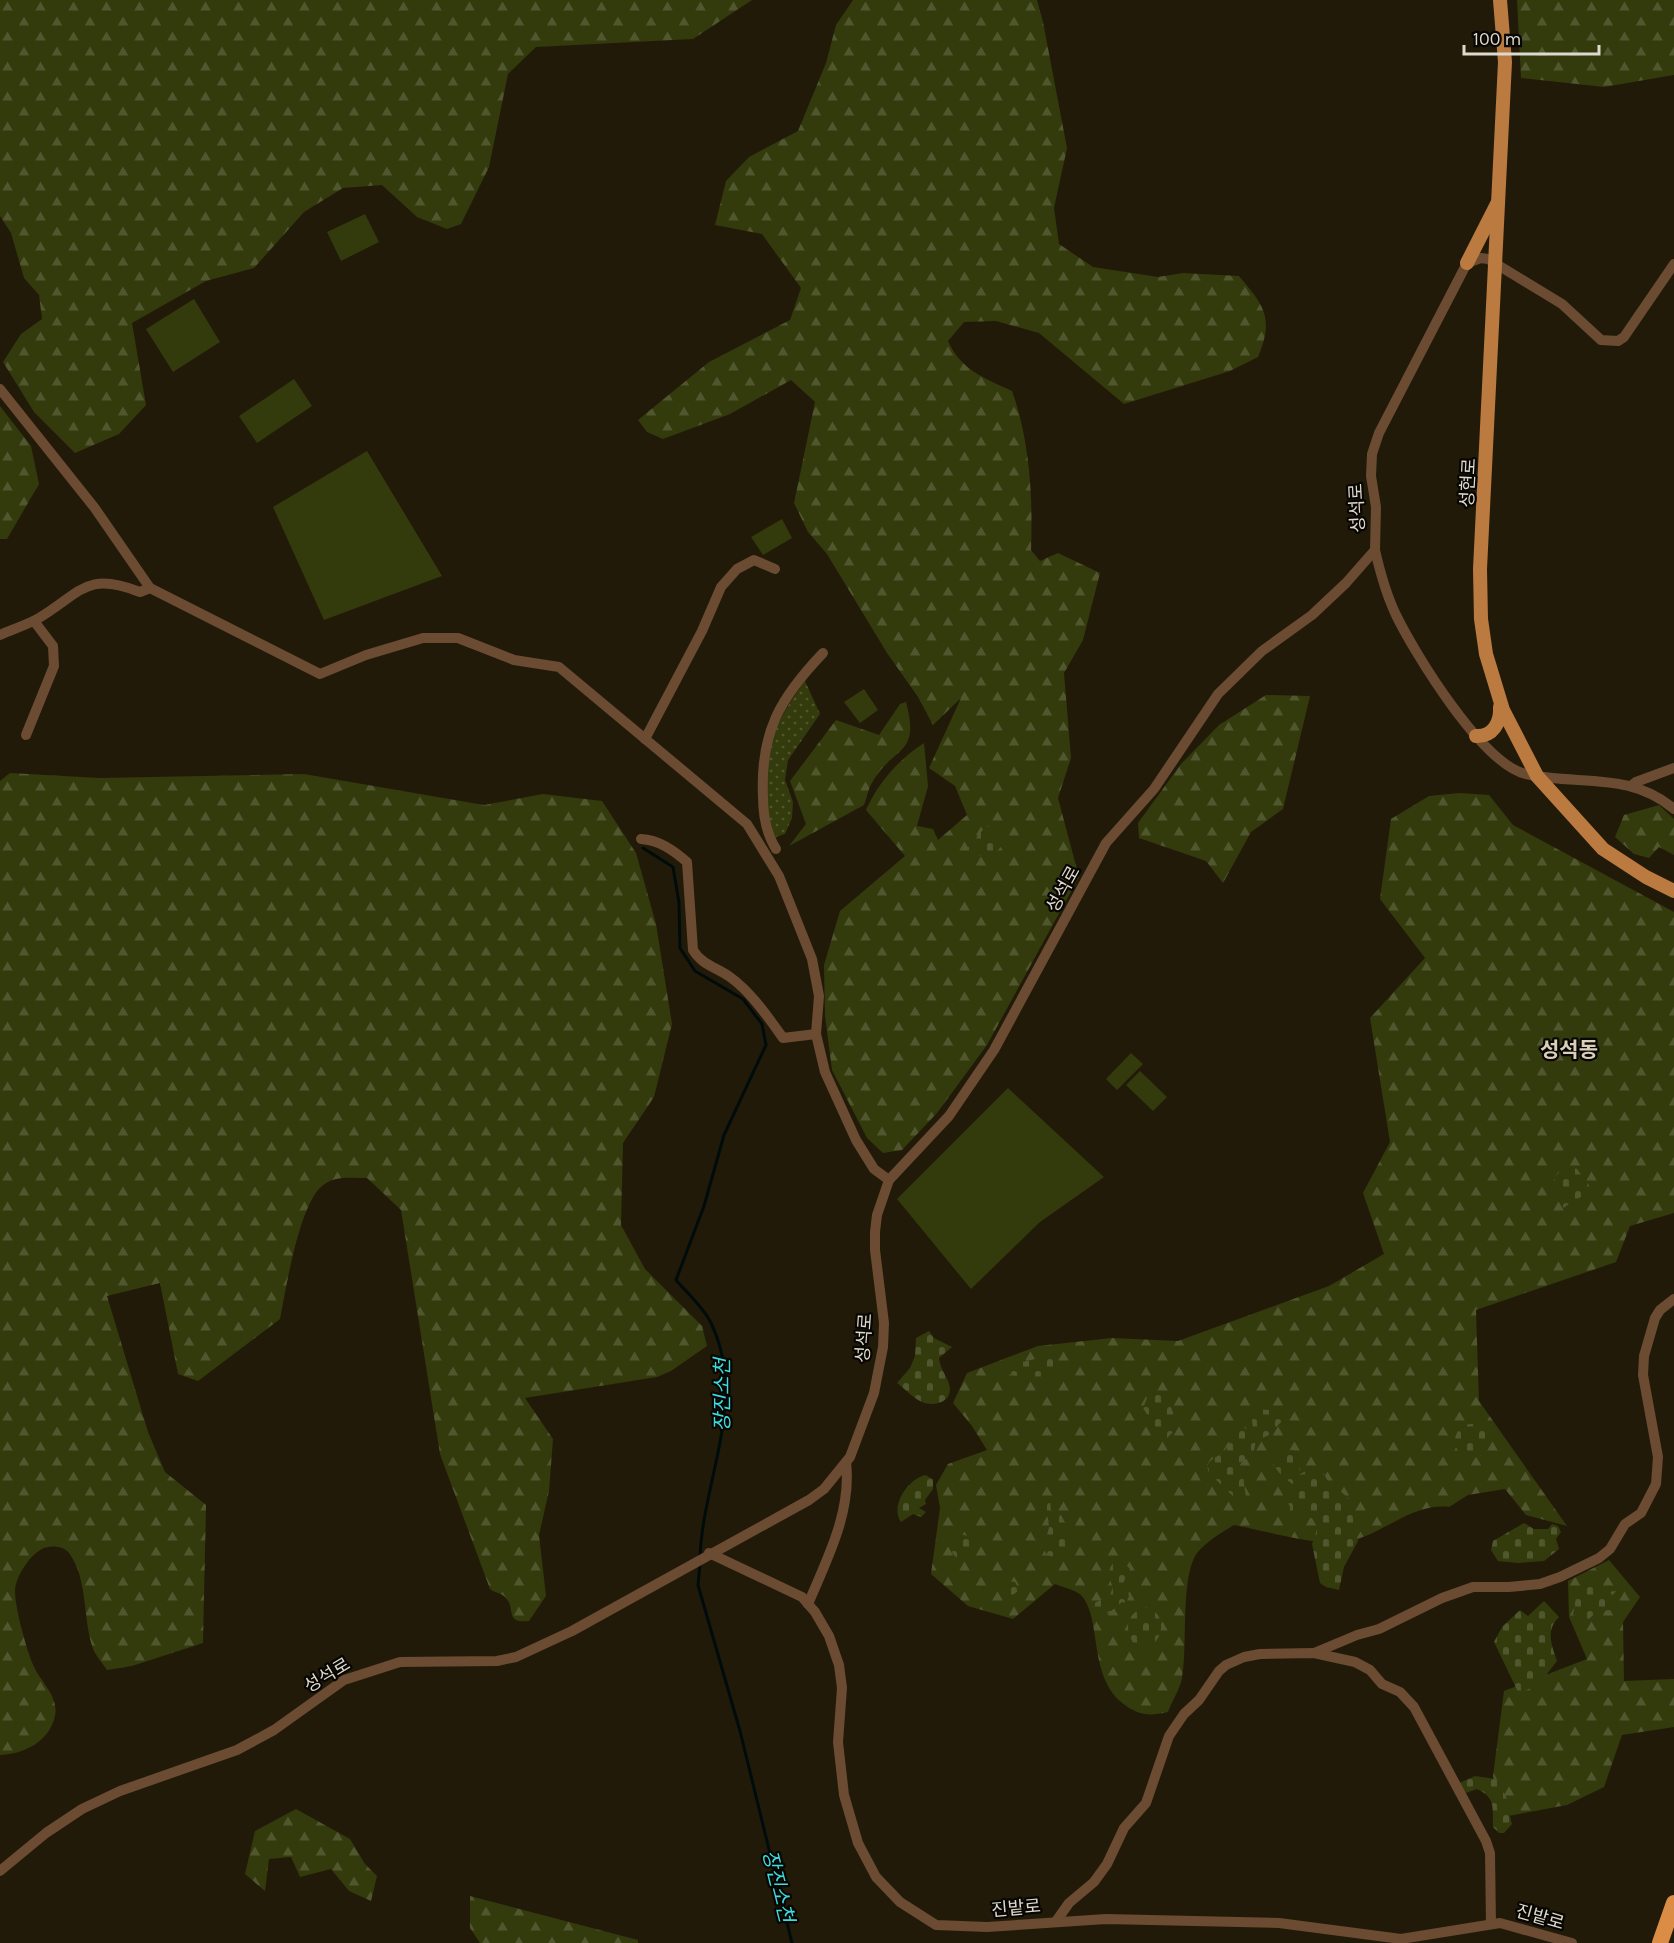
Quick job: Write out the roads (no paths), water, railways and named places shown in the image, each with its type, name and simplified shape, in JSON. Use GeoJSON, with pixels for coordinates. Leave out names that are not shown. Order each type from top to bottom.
{"type":"FeatureCollection","features":[{"type":"Feature","properties":{"kind":"highway"},"geometry":{"type":"LineString","coordinates":[[1660,1943],[1674,1903]]}},
{"type":"Feature","properties":{"kind":"main road","name":"성현로"},"geometry":{"type":"LineString","coordinates":[[1500,0],[1505,62],[1497,264],[1480,569],[1480,619],[1485,654],[1514,734],[1537,776],[1603,849],[1646,877],[1674,891]]}},
{"type":"Feature","properties":{"kind":"main road"},"geometry":{"type":"LineString","coordinates":[[1467,263],[1500,196]]}},
{"type":"Feature","properties":{"kind":"main road"},"geometry":{"type":"LineString","coordinates":[[1476,736],[1482,736],[1497,726],[1500,717],[1500,699]]}},
{"type":"Feature","properties":{"kind":"street"},"geometry":{"type":"LineString","coordinates":[[1467,263],[1485,258],[1497,264],[1562,304],[1595,335],[1611,342],[1624,337],[1674,264]]}},
{"type":"Feature","properties":{"kind":"street","name":"성석로"},"geometry":{"type":"LineString","coordinates":[[0,1871],[45,1833],[82,1809],[120,1791],[237,1750],[281,1726],[344,1680],[400,1662],[497,1661],[516,1657],[572,1631],[809,1500],[824,1489],[846,1462],[858,1438],[874,1393],[884,1347],[884,1323],[875,1251],[875,1232],[877,1215],[889,1180],[956,1107],[994,1050],[1106,843],[1154,789],[1218,694],[1262,651],[1312,615],[1346,583],[1375,550],[1376,507],[1371,476],[1372,454],[1379,434],[1467,263]]}},
{"type":"Feature","properties":{"kind":"street"},"geometry":{"type":"LineString","coordinates":[[0,389],[94,507],[150,588],[320,674],[366,655],[423,638],[458,639],[514,660],[559,668],[747,824],[779,876],[812,959],[819,996],[816,1034],[825,1072],[856,1140],[874,1169],[889,1180]]}},
{"type":"Feature","properties":{"kind":"street"},"geometry":{"type":"LineString","coordinates":[[1375,550],[1382,580],[1415,648],[1476,736],[1516,771],[1537,776],[1631,786],[1650,792],[1674,809]]}},
{"type":"Feature","properties":{"kind":"street"},"geometry":{"type":"LineString","coordinates":[[645,739],[702,631],[721,587],[737,569],[754,560],[775,569]]}},
{"type":"Feature","properties":{"kind":"street"},"geometry":{"type":"LineString","coordinates":[[2,632],[34,621],[77,591],[92,584],[106,582],[140,592],[150,588]]}},
{"type":"Feature","properties":{"kind":"street"},"geometry":{"type":"LineString","coordinates":[[26,735],[54,666],[53,646],[34,621]]}},
{"type":"Feature","properties":{"kind":"street"},"geometry":{"type":"LineString","coordinates":[[776,849],[770,840],[763,815],[762,779],[766,743],[779,709],[795,682],[823,653]]}},
{"type":"Feature","properties":{"kind":"street"},"geometry":{"type":"LineString","coordinates":[[1631,786],[1674,768]]}},
{"type":"Feature","properties":{"kind":"street"},"geometry":{"type":"LineString","coordinates":[[641,839],[652,839],[687,862],[693,950],[700,961],[731,978],[762,1009],[783,1038],[816,1034]]}},
{"type":"Feature","properties":{"kind":"street"},"geometry":{"type":"LineString","coordinates":[[1314,1653],[1357,1635],[1379,1629],[1442,1598],[1473,1587],[1509,1587],[1560,1578],[1599,1558],[1610,1549],[1625,1524],[1641,1514],[1656,1484],[1658,1457],[1646,1396],[1644,1356],[1655,1318],[1660,1310],[1674,1299]]}},
{"type":"Feature","properties":{"kind":"street"},"geometry":{"type":"LineString","coordinates":[[808,1604],[837,1534],[848,1483],[846,1462]]}},
{"type":"Feature","properties":{"kind":"street","name":"진밭로"},"geometry":{"type":"LineString","coordinates":[[708,1554],[802,1598],[829,1636],[839,1665],[842,1688],[838,1742],[844,1795],[858,1843],[876,1877],[900,1902],[936,1925],[987,1927],[1057,1920],[1106,1919],[1279,1923],[1401,1939],[1500,1923],[1572,1943]]}},
{"type":"Feature","properties":{"kind":"street"},"geometry":{"type":"LineString","coordinates":[[1057,1920],[1070,1903],[1094,1882],[1107,1864],[1124,1828],[1146,1803],[1169,1736],[1184,1714],[1210,1687],[1219,1671],[1244,1657],[1314,1653],[1355,1662],[1370,1670],[1382,1684],[1400,1692],[1414,1707],[1486,1841],[1490,1853],[1491,1924]]}},
{"type":"Feature","properties":{"kind":"waterway","name":"장진소천"},"geometry":{"type":"LineString","coordinates":[[643,848],[673,867],[679,903],[680,948],[695,971],[743,999],[762,1024],[766,1045],[724,1135],[704,1206],[676,1280],[700,1306],[711,1323],[721,1352],[725,1381],[725,1410],[708,1498],[700,1557]]}},
{"type":"Feature","properties":{"kind":"waterway","name":"장진소천"},"geometry":{"type":"LineString","coordinates":[[700,1563],[698,1585],[740,1731],[792,1943]]}},
{"type":"Feature","properties":{"kind":"district","name":"성석동"},"geometry":{"type":"Point","coordinates":[1569,1050]}}]}
